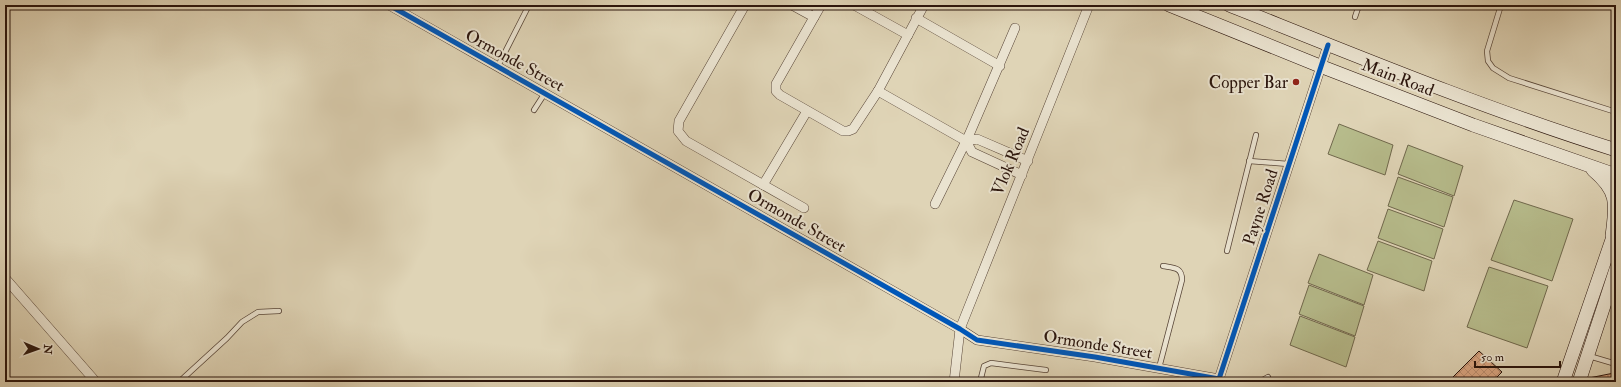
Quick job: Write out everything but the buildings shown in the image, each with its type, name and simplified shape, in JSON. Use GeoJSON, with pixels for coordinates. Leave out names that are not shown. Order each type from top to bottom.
{"type":"FeatureCollection","features":[{"type":"Feature","properties":{"kind":"main road","name":"Main Road"},"geometry":{"type":"LineString","coordinates":[[1169,5],[1320,66],[1473,125],[1616,175]]}},
{"type":"Feature","properties":{"kind":"main road","name":"Main Road"},"geometry":{"type":"LineString","coordinates":[[1229,5],[1556,131],[1616,150]]}},
{"type":"Feature","properties":{"kind":"main road"},"geometry":{"type":"LineString","coordinates":[[1562,382],[1612,243],[1615,200],[1607,183],[1590,167]]}},
{"type":"Feature","properties":{"kind":"main road"},"geometry":{"type":"LineString","coordinates":[[1579,382],[1616,269]]}},
{"type":"Feature","properties":{"kind":"street","name":"Ormonde Street"},"geometry":{"type":"LineString","coordinates":[[389,5],[978,340],[1159,368],[1222,381]]}},
{"type":"Feature","properties":{"kind":"street"},"geometry":{"type":"LineString","coordinates":[[745,5],[679,122],[678,131],[686,141],[804,208]]}},
{"type":"Feature","properties":{"kind":"street"},"geometry":{"type":"LineString","coordinates":[[792,5],[814,17]]}},
{"type":"Feature","properties":{"kind":"street"},"geometry":{"type":"LineString","coordinates":[[821,5],[775,87],[776,91],[780,95],[843,131],[851,131],[878,91],[924,5]]}},
{"type":"Feature","properties":{"kind":"street"},"geometry":{"type":"LineString","coordinates":[[854,5],[908,35]]}},
{"type":"Feature","properties":{"kind":"street","name":"Vlok Road"},"geometry":{"type":"LineString","coordinates":[[954,382],[960,329],[1089,5]]}},
{"type":"Feature","properties":{"kind":"street"},"geometry":{"type":"LineString","coordinates":[[916,18],[1000,66]]}},
{"type":"Feature","properties":{"kind":"street"},"geometry":{"type":"LineString","coordinates":[[935,204],[966,141],[1000,66],[1015,28]]}},
{"type":"Feature","properties":{"kind":"street","name":"Payne Road"},"geometry":{"type":"LineString","coordinates":[[1222,381],[1288,164],[1328,44]]}},
{"type":"Feature","properties":{"kind":"street"},"geometry":{"type":"LineString","coordinates":[[878,91],[966,141],[972,152],[1022,175]]}},
{"type":"Feature","properties":{"kind":"street"},"geometry":{"type":"LineString","coordinates":[[763,185],[807,111]]}},
{"type":"Feature","properties":{"kind":"street"},"geometry":{"type":"LineString","coordinates":[[966,141],[978,139],[1028,161]]}},
{"type":"Feature","properties":{"kind":"street"},"geometry":{"type":"LineString","coordinates":[[5,278],[96,382]]}},
{"type":"Feature","properties":{"kind":"lane"},"geometry":{"type":"LineString","coordinates":[[498,66],[529,5]]}},
{"type":"Feature","properties":{"kind":"lane"},"geometry":{"type":"LineString","coordinates":[[1355,17],[1359,5]]}},
{"type":"Feature","properties":{"kind":"lane"},"geometry":{"type":"LineString","coordinates":[[1501,5],[1487,51],[1488,61],[1492,68],[1509,78],[1616,112]]}},
{"type":"Feature","properties":{"kind":"lane"},"geometry":{"type":"LineString","coordinates":[[534,110],[545,93]]}},
{"type":"Feature","properties":{"kind":"lane"},"geometry":{"type":"LineString","coordinates":[[1227,251],[1256,135]]}},
{"type":"Feature","properties":{"kind":"lane"},"geometry":{"type":"LineString","coordinates":[[1249,162],[1288,164]]}},
{"type":"Feature","properties":{"kind":"lane"},"geometry":{"type":"LineString","coordinates":[[1159,368],[1182,280],[1182,274],[1178,269],[1162,266]]}},
{"type":"Feature","properties":{"kind":"lane"},"geometry":{"type":"LineString","coordinates":[[179,382],[227,338],[242,322],[258,312],[279,312]]}},
{"type":"Feature","properties":{"kind":"lane"},"geometry":{"type":"LineString","coordinates":[[1587,356],[1616,364]]}},
{"type":"Feature","properties":{"kind":"lane"},"geometry":{"type":"LineString","coordinates":[[980,382],[984,366],[991,363],[1046,370]]}},
{"type":"Feature","properties":{"kind":"lane"},"geometry":{"type":"LineString","coordinates":[[1259,382],[1268,377]]}},
{"type":"Feature","properties":{"kind":"green space"},"geometry":{"type":"Polygon","coordinates":[[[1339,124],[1393,145],[1385,175],[1328,154],[1339,124]]]}},
{"type":"Feature","properties":{"kind":"green space"},"geometry":{"type":"Polygon","coordinates":[[[1408,145],[1463,166],[1454,196],[1398,174],[1408,145]]]}},
{"type":"Feature","properties":{"kind":"green space"},"geometry":{"type":"Polygon","coordinates":[[[1398,177],[1453,197],[1444,227],[1388,206],[1398,177]]]}},
{"type":"Feature","properties":{"kind":"green space"},"geometry":{"type":"Polygon","coordinates":[[[1514,200],[1573,219],[1552,281],[1491,260],[1514,200]]]}},
{"type":"Feature","properties":{"kind":"green space"},"geometry":{"type":"Polygon","coordinates":[[[1388,209],[1443,229],[1434,259],[1378,238],[1388,209]]]}},
{"type":"Feature","properties":{"kind":"green space"},"geometry":{"type":"Polygon","coordinates":[[[1378,241],[1432,261],[1424,291],[1367,270],[1378,241]]]}},
{"type":"Feature","properties":{"kind":"green space"},"geometry":{"type":"Polygon","coordinates":[[[1319,254],[1373,275],[1364,305],[1308,283],[1319,254]]]}},
{"type":"Feature","properties":{"kind":"green space"},"geometry":{"type":"Polygon","coordinates":[[[1489,267],[1548,286],[1527,348],[1467,327],[1489,267]]]}},
{"type":"Feature","properties":{"kind":"green space"},"geometry":{"type":"Polygon","coordinates":[[[1309,285],[1364,306],[1355,336],[1299,314],[1309,285]]]}},
{"type":"Feature","properties":{"kind":"green space"},"geometry":{"type":"Polygon","coordinates":[[[1300,316],[1355,337],[1346,367],[1290,345],[1300,316]]]}},
{"type":"Feature","properties":{"kind":"cycle path"},"geometry":{"type":"LineString","coordinates":[[389,5],[977,340],[1095,357],[1219,379],[1328,45]]}},
{"type":"Feature","properties":{"kind":"place","name":"Copper Bar"},"geometry":{"type":"Point","coordinates":[1296,82]}}]}
